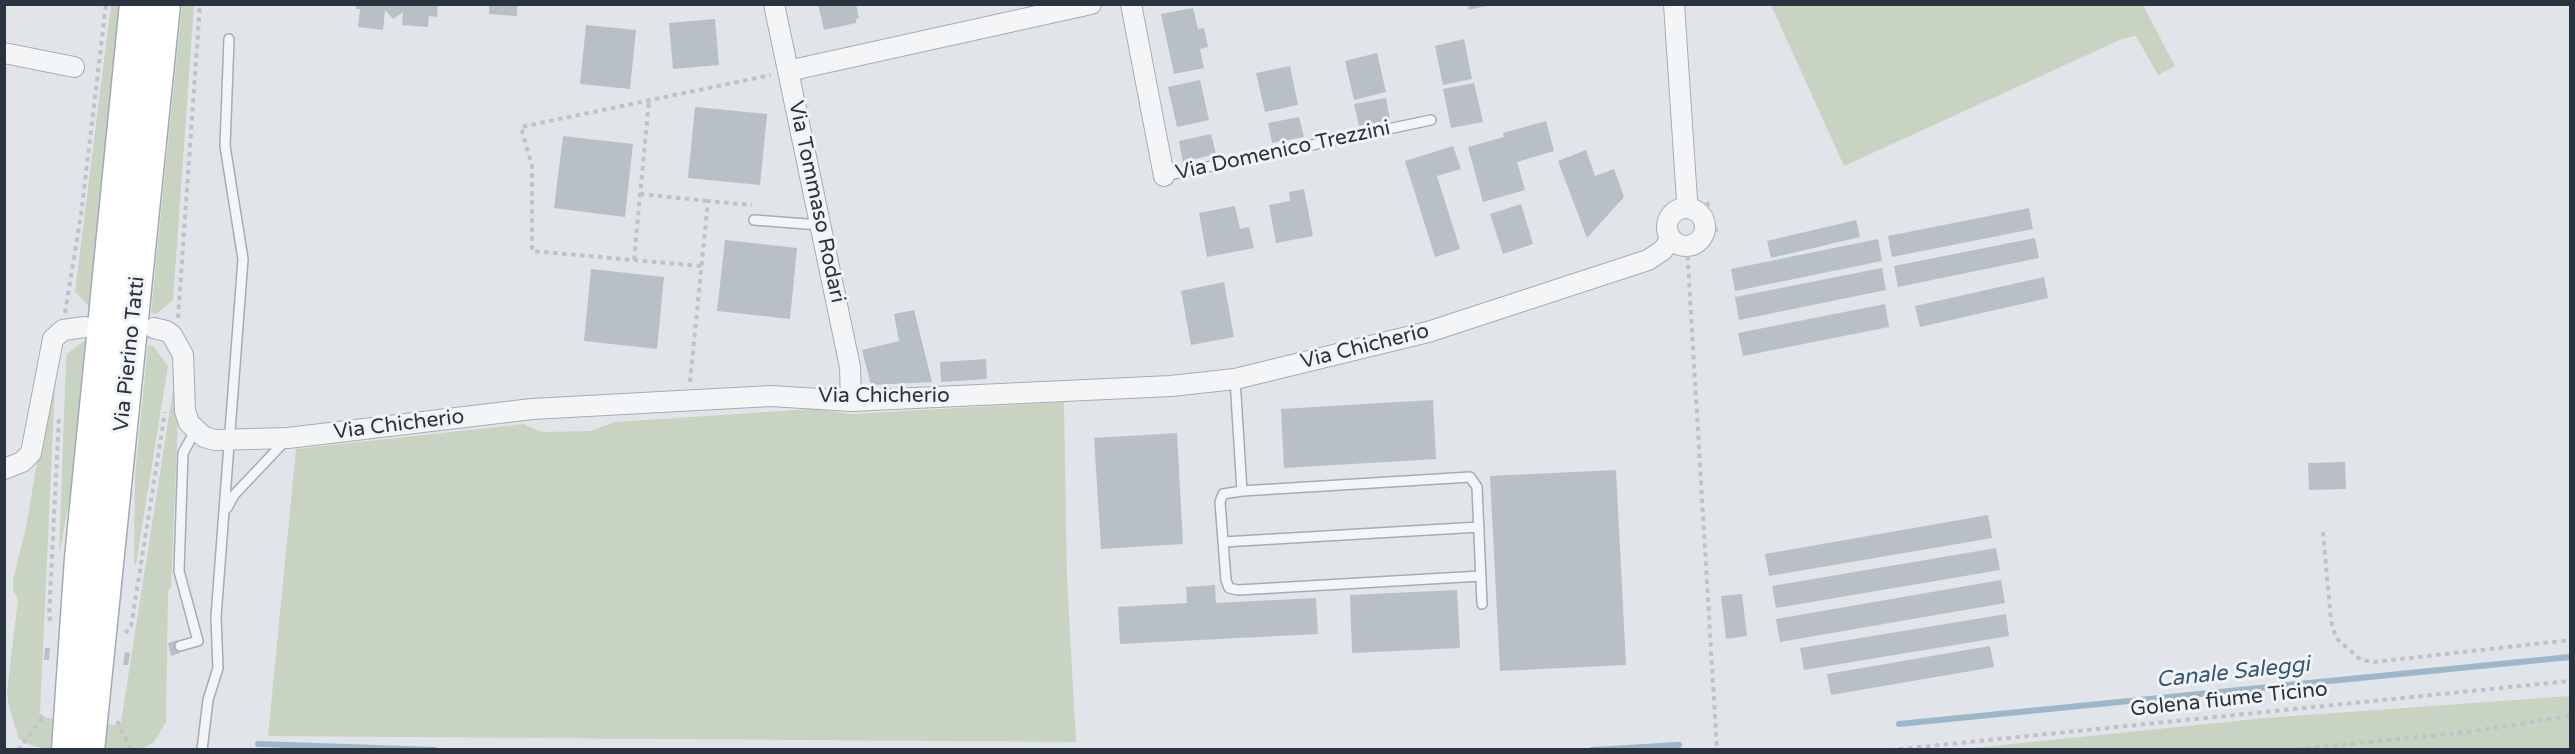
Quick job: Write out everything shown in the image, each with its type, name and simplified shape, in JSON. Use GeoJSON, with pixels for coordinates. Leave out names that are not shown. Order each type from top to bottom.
{"type":"FeatureCollection","features":[{"type":"Feature","properties":{"kind":"main road","name":"Via Pierino Tatti"},"geometry":{"type":"LineString","coordinates":[[82,707],[80,558],[135,4]]}},
{"type":"Feature","properties":{"kind":"main road","name":"Via Pierino Tatti"},"geometry":{"type":"LineString","coordinates":[[82,707],[165,4]]}},
{"type":"Feature","properties":{"kind":"main road"},"geometry":{"type":"LineString","coordinates":[[67,750],[82,707]]}},
{"type":"Feature","properties":{"kind":"main road"},"geometry":{"type":"LineString","coordinates":[[82,707],[89,750]]}},
{"type":"Feature","properties":{"kind":"street","name":"Via Tommaso Rodari"},"geometry":{"type":"LineString","coordinates":[[774,4],[850,367],[851,401]]}},
{"type":"Feature","properties":{"kind":"street"},"geometry":{"type":"LineString","coordinates":[[788,71],[1091,4]]}},
{"type":"Feature","properties":{"kind":"street","name":"Via Domenico Trezzini"},"geometry":{"type":"LineString","coordinates":[[1131,4],[1164,176]]}},
{"type":"Feature","properties":{"kind":"street"},"geometry":{"type":"LineString","coordinates":[[1674,4],[1687,200],[1685,208]]}},
{"type":"Feature","properties":{"kind":"street"},"geometry":{"type":"LineString","coordinates":[[4,53],[74,68]]}},
{"type":"Feature","properties":{"kind":"street"},"geometry":{"type":"LineString","coordinates":[[1685,208],[1697,211],[1704,220],[1706,226],[1698,242],[1679,242],[1667,227],[1670,216],[1685,208]]}},
{"type":"Feature","properties":{"kind":"street","name":"Via Chicherio"},"geometry":{"type":"LineString","coordinates":[[195,431],[215,440],[231,441],[288,438],[532,409],[783,395],[851,401],[1171,386],[1235,379],[1428,332],[1648,260],[1663,249],[1679,242]]}},
{"type":"Feature","properties":{"kind":"street"},"geometry":{"type":"LineString","coordinates":[[4,469],[22,462],[31,453],[51,347],[57,334],[63,330],[85,327]]}},
{"type":"Feature","properties":{"kind":"street"},"geometry":{"type":"LineString","coordinates":[[154,328],[166,331],[176,340],[185,368],[185,411],[195,431]]}},
{"type":"Feature","properties":{"kind":"lane"},"geometry":{"type":"LineString","coordinates":[[202,750],[208,700],[218,668],[216,617],[243,259],[225,146],[229,39]]}},
{"type":"Feature","properties":{"kind":"lane","name":"Via Domenico Trezzini"},"geometry":{"type":"LineString","coordinates":[[1164,176],[1431,120]]}},
{"type":"Feature","properties":{"kind":"lane"},"geometry":{"type":"LineString","coordinates":[[754,220],[822,225]]}},
{"type":"Feature","properties":{"kind":"lane"},"geometry":{"type":"LineString","coordinates":[[1235,379],[1242,491]]}},
{"type":"Feature","properties":{"kind":"lane"},"geometry":{"type":"LineString","coordinates":[[180,646],[198,641],[179,571],[183,453],[195,431]]}},
{"type":"Feature","properties":{"kind":"lane"},"geometry":{"type":"LineString","coordinates":[[225,513],[234,495],[288,438]]}},
{"type":"Feature","properties":{"kind":"lane"},"geometry":{"type":"LineString","coordinates":[[1481,576],[1233,589],[1226,580],[1221,497],[1228,492],[1470,477],[1477,487],[1479,527],[1481,576],[1482,604]]}},
{"type":"Feature","properties":{"kind":"lane"},"geometry":{"type":"LineString","coordinates":[[1223,542],[1479,527]]}},
{"type":"Feature","properties":{"kind":"path"},"geometry":{"type":"LineString","coordinates":[[63,330],[81,215],[106,4]]}},
{"type":"Feature","properties":{"kind":"path"},"geometry":{"type":"LineString","coordinates":[[176,340],[200,4]]}},
{"type":"Feature","properties":{"kind":"path"},"geometry":{"type":"LineString","coordinates":[[702,266],[532,251],[532,166],[521,127],[788,71]]}},
{"type":"Feature","properties":{"kind":"path"},"geometry":{"type":"LineString","coordinates":[[634,260],[649,100]]}},
{"type":"Feature","properties":{"kind":"path"},"geometry":{"type":"LineString","coordinates":[[640,194],[763,206]]}},
{"type":"Feature","properties":{"kind":"path"},"geometry":{"type":"LineString","coordinates":[[1704,195],[1718,233]]}},
{"type":"Feature","properties":{"kind":"path"},"geometry":{"type":"LineString","coordinates":[[689,401],[708,201]]}},
{"type":"Feature","properties":{"kind":"path"},"geometry":{"type":"LineString","coordinates":[[1679,242],[1717,750]]}},
{"type":"Feature","properties":{"kind":"path"},"geometry":{"type":"LineString","coordinates":[[125,634],[131,627],[167,403]]}},
{"type":"Feature","properties":{"kind":"path"},"geometry":{"type":"LineString","coordinates":[[54,626],[49,617],[60,405]]}},
{"type":"Feature","properties":{"kind":"path"},"geometry":{"type":"LineString","coordinates":[[2323,532],[2331,621],[2336,638],[2361,660],[2373,662],[2571,640]]}},
{"type":"Feature","properties":{"kind":"path","name":"Golena fiume Ticino"},"geometry":{"type":"LineString","coordinates":[[1890,750],[2571,681]]}},
{"type":"Feature","properties":{"kind":"path"},"geometry":{"type":"LineString","coordinates":[[18,750],[82,707],[131,750]]}},
{"type":"Feature","properties":{"kind":"path"},"geometry":{"type":"LineString","coordinates":[[2288,750],[2468,732],[2571,716]]}},
{"type":"Feature","properties":{"kind":"green space"},"geometry":{"type":"Polygon","coordinates":[[[111,5],[123,5],[91,308],[75,292],[111,5]]]}},
{"type":"Feature","properties":{"kind":"green space"},"geometry":{"type":"Polygon","coordinates":[[[182,5],[194,5],[173,300],[156,314],[151,313],[182,5]]]}},
{"type":"Feature","properties":{"kind":"green space"},"geometry":{"type":"Polygon","coordinates":[[[1771,5],[2143,5],[2175,66],[2158,75],[2136,36],[2122,39],[1844,166],[1771,5]]]}},
{"type":"Feature","properties":{"kind":"green space"},"geometry":{"type":"Polygon","coordinates":[[[85,340],[89,340],[76,466],[59,555],[66,361],[67,354],[85,340]]]}},
{"type":"Feature","properties":{"kind":"green space"},"geometry":{"type":"Polygon","coordinates":[[[148,345],[153,346],[168,366],[136,564],[134,563],[135,476],[148,345]]]}},
{"type":"Feature","properties":{"kind":"green space"},"geometry":{"type":"Polygon","coordinates":[[[54,363],[56,363],[40,713],[47,718],[115,725],[121,722],[176,371],[180,371],[171,587],[168,592],[166,722],[154,742],[142,749],[51,750],[33,746],[19,739],[9,707],[7,691],[18,600],[13,589],[13,580],[26,527],[54,363]]]}},
{"type":"Feature","properties":{"kind":"green space"},"geometry":{"type":"Polygon","coordinates":[[[1064,402],[1067,580],[1076,742],[268,736],[296,449],[524,424],[541,432],[591,431],[615,422],[812,409],[851,414],[1064,402]]]}},
{"type":"Feature","properties":{"kind":"green space"},"geometry":{"type":"Polygon","coordinates":[[[2570,696],[2570,749],[1963,749],[2265,718],[2570,696]]]}},
{"type":"Feature","properties":{"kind":"building"},"geometry":{"type":"Polygon","coordinates":[[[357,4],[438,4],[437,17],[429,16],[428,27],[402,25],[403,12],[393,19],[385,10],[383,30],[358,27],[360,9],[356,9],[357,4]]]}},
{"type":"Feature","properties":{"kind":"building"},"geometry":{"type":"Polygon","coordinates":[[[489,4],[517,4],[517,16],[489,14],[489,4]]]}},
{"type":"Feature","properties":{"kind":"building"},"geometry":{"type":"Polygon","coordinates":[[[818,4],[856,4],[859,18],[856,19],[856,23],[824,30],[818,4]]]}},
{"type":"Feature","properties":{"kind":"building"},"geometry":{"type":"Polygon","coordinates":[[[1468,4],[1489,4],[1489,5],[1469,10],[1468,4]]]}},
{"type":"Feature","properties":{"kind":"building"},"geometry":{"type":"Polygon","coordinates":[[[1193,8],[1198,29],[1204,28],[1208,47],[1200,49],[1204,68],[1174,74],[1161,14],[1193,8]]]}},
{"type":"Feature","properties":{"kind":"building"},"geometry":{"type":"Polygon","coordinates":[[[715,19],[719,65],[673,69],[669,23],[715,19]]]}},
{"type":"Feature","properties":{"kind":"building"},"geometry":{"type":"Polygon","coordinates":[[[586,25],[636,30],[630,89],[580,84],[586,25]]]}},
{"type":"Feature","properties":{"kind":"building"},"geometry":{"type":"Polygon","coordinates":[[[1464,39],[1472,79],[1443,85],[1435,46],[1464,39]]]}},
{"type":"Feature","properties":{"kind":"building"},"geometry":{"type":"Polygon","coordinates":[[[1377,53],[1386,92],[1354,100],[1345,61],[1377,53]]]}},
{"type":"Feature","properties":{"kind":"building"},"geometry":{"type":"Polygon","coordinates":[[[1290,66],[1298,105],[1265,112],[1256,73],[1290,66]]]}},
{"type":"Feature","properties":{"kind":"building"},"geometry":{"type":"Polygon","coordinates":[[[1200,80],[1209,120],[1177,127],[1168,87],[1200,80]]]}},
{"type":"Feature","properties":{"kind":"building"},"geometry":{"type":"Polygon","coordinates":[[[1474,83],[1483,122],[1451,128],[1443,89],[1474,83]]]}},
{"type":"Feature","properties":{"kind":"building"},"geometry":{"type":"Polygon","coordinates":[[[1386,98],[1390,120],[1359,126],[1354,104],[1386,98]]]}},
{"type":"Feature","properties":{"kind":"building"},"geometry":{"type":"Polygon","coordinates":[[[695,107],[767,114],[760,185],[688,178],[695,107]]]}},
{"type":"Feature","properties":{"kind":"building"},"geometry":{"type":"Polygon","coordinates":[[[1299,117],[1304,137],[1272,143],[1268,123],[1299,117]]]}},
{"type":"Feature","properties":{"kind":"building"},"geometry":{"type":"Polygon","coordinates":[[[1546,121],[1554,151],[1517,162],[1525,190],[1483,202],[1468,147],[1504,137],[1503,133],[1546,121]]]}},
{"type":"Feature","properties":{"kind":"building"},"geometry":{"type":"Polygon","coordinates":[[[1211,134],[1216,154],[1183,162],[1179,141],[1211,134]]]}},
{"type":"Feature","properties":{"kind":"building"},"geometry":{"type":"Polygon","coordinates":[[[563,136],[633,144],[625,217],[554,208],[563,136]]]}},
{"type":"Feature","properties":{"kind":"building"},"geometry":{"type":"Polygon","coordinates":[[[1453,146],[1461,169],[1437,176],[1460,249],[1435,257],[1405,161],[1453,146]]]}},
{"type":"Feature","properties":{"kind":"building"},"geometry":{"type":"Polygon","coordinates":[[[1586,150],[1595,176],[1614,169],[1624,197],[1587,238],[1558,161],[1586,150]]]}},
{"type":"Feature","properties":{"kind":"building"},"geometry":{"type":"Polygon","coordinates":[[[1304,189],[1313,236],[1276,243],[1269,205],[1290,201],[1289,192],[1304,189]]]}},
{"type":"Feature","properties":{"kind":"building"},"geometry":{"type":"Polygon","coordinates":[[[1521,204],[1533,244],[1503,254],[1490,214],[1521,204]]]}},
{"type":"Feature","properties":{"kind":"building"},"geometry":{"type":"Polygon","coordinates":[[[1235,206],[1240,229],[1249,227],[1254,248],[1207,257],[1199,213],[1235,206]]]}},
{"type":"Feature","properties":{"kind":"building"},"geometry":{"type":"Polygon","coordinates":[[[2029,208],[2033,229],[1892,257],[1888,236],[2029,208]]]}},
{"type":"Feature","properties":{"kind":"building"},"geometry":{"type":"Polygon","coordinates":[[[1856,220],[1860,237],[1771,258],[1767,241],[1856,220]]]}},
{"type":"Feature","properties":{"kind":"building"},"geometry":{"type":"Polygon","coordinates":[[[2035,238],[2039,258],[1898,287],[1894,266],[2035,238]]]}},
{"type":"Feature","properties":{"kind":"building"},"geometry":{"type":"Polygon","coordinates":[[[1878,239],[1882,261],[1735,291],[1731,269],[1878,239]]]}},
{"type":"Feature","properties":{"kind":"building"},"geometry":{"type":"Polygon","coordinates":[[[725,240],[797,248],[790,319],[717,311],[725,240]]]}},
{"type":"Feature","properties":{"kind":"building"},"geometry":{"type":"Polygon","coordinates":[[[1882,268],[1886,290],[1739,320],[1735,297],[1882,268]]]}},
{"type":"Feature","properties":{"kind":"building"},"geometry":{"type":"Polygon","coordinates":[[[591,269],[664,277],[657,349],[584,341],[591,269]]]}},
{"type":"Feature","properties":{"kind":"building"},"geometry":{"type":"Polygon","coordinates":[[[2044,277],[2048,298],[1920,327],[1915,306],[2044,277]]]}},
{"type":"Feature","properties":{"kind":"building"},"geometry":{"type":"Polygon","coordinates":[[[1224,282],[1234,337],[1191,345],[1181,291],[1224,282]]]}},
{"type":"Feature","properties":{"kind":"building"},"geometry":{"type":"Polygon","coordinates":[[[1885,304],[1889,327],[1743,356],[1738,333],[1885,304]]]}},
{"type":"Feature","properties":{"kind":"building"},"geometry":{"type":"Polygon","coordinates":[[[914,310],[932,382],[871,385],[862,350],[899,341],[894,314],[914,310]]]}},
{"type":"Feature","properties":{"kind":"building"},"geometry":{"type":"Polygon","coordinates":[[[986,359],[987,379],[941,382],[940,362],[986,359]]]}},
{"type":"Feature","properties":{"kind":"building"},"geometry":{"type":"Polygon","coordinates":[[[1433,400],[1436,459],[1284,468],[1281,409],[1433,400]]]}},
{"type":"Feature","properties":{"kind":"building"},"geometry":{"type":"Polygon","coordinates":[[[1177,433],[1183,544],[1101,549],[1094,438],[1177,433]]]}},
{"type":"Feature","properties":{"kind":"building"},"geometry":{"type":"Polygon","coordinates":[[[2345,462],[2346,489],[2309,490],[2308,463],[2345,462]]]}},
{"type":"Feature","properties":{"kind":"building"},"geometry":{"type":"Polygon","coordinates":[[[1616,470],[1626,665],[1500,671],[1490,476],[1616,470]]]}},
{"type":"Feature","properties":{"kind":"building"},"geometry":{"type":"Polygon","coordinates":[[[1988,515],[1992,538],[1769,576],[1765,554],[1988,515]]]}},
{"type":"Feature","properties":{"kind":"building"},"geometry":{"type":"Polygon","coordinates":[[[1996,548],[2000,570],[1776,608],[1772,586],[1996,548]]]}},
{"type":"Feature","properties":{"kind":"building"},"geometry":{"type":"Polygon","coordinates":[[[2001,580],[2005,603],[1780,642],[1776,619],[2001,580]]]}},
{"type":"Feature","properties":{"kind":"building"},"geometry":{"type":"Polygon","coordinates":[[[1215,585],[1216,603],[1316,598],[1318,634],[1120,644],[1118,607],[1187,603],[1186,587],[1215,585]]]}},
{"type":"Feature","properties":{"kind":"building"},"geometry":{"type":"Polygon","coordinates":[[[1457,590],[1460,648],[1352,653],[1350,595],[1457,590]]]}},
{"type":"Feature","properties":{"kind":"building"},"geometry":{"type":"Polygon","coordinates":[[[1742,594],[1747,636],[1726,639],[1721,596],[1742,594]]]}},
{"type":"Feature","properties":{"kind":"building"},"geometry":{"type":"Polygon","coordinates":[[[2006,614],[2009,636],[1804,670],[1800,648],[2006,614]]]}},
{"type":"Feature","properties":{"kind":"building"},"geometry":{"type":"Polygon","coordinates":[[[177,640],[180,653],[171,656],[168,643],[177,640]]]}},
{"type":"Feature","properties":{"kind":"building"},"geometry":{"type":"Polygon","coordinates":[[[1990,646],[1994,667],[1831,695],[1827,674],[1990,646]]]}},
{"type":"Feature","properties":{"kind":"building"},"geometry":{"type":"Polygon","coordinates":[[[45,648],[50,648],[49,660],[44,660],[45,648]]]}},
{"type":"Feature","properties":{"kind":"building"},"geometry":{"type":"Polygon","coordinates":[[[125,652],[130,653],[128,665],[123,665],[125,652]]]}},
{"type":"Feature","properties":{"kind":"waterway","name":"Canale Saleggi"},"geometry":{"type":"LineString","coordinates":[[1899,724],[2570,657]]}},
{"type":"Feature","properties":{"kind":"waterway","name":"Canale Saleggi"},"geometry":{"type":"LineString","coordinates":[[258,744],[435,750]]}},
{"type":"Feature","properties":{"kind":"waterway","name":"Canale Saleggi"},"geometry":{"type":"LineString","coordinates":[[1592,750],[1679,745]]}}]}
